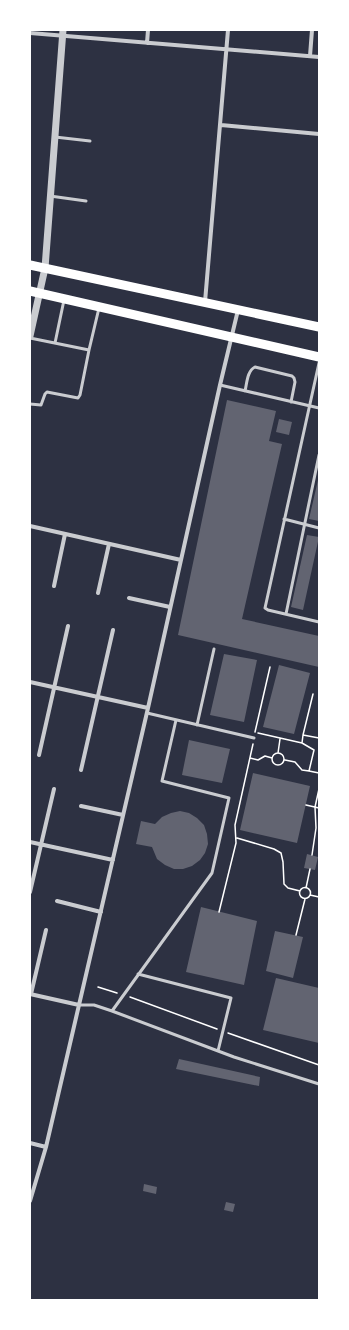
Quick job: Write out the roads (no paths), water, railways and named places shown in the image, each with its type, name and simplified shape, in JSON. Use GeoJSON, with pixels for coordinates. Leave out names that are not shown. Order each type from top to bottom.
{"type":"FeatureCollection","features":[{"type":"Feature","properties":{"kind":"main road"},"geometry":{"type":"LineString","coordinates":[[30,265],[319,327]]}},
{"type":"Feature","properties":{"kind":"main road"},"geometry":{"type":"LineString","coordinates":[[30,291],[319,357]]}},
{"type":"Feature","properties":{"kind":"street"},"geometry":{"type":"LineString","coordinates":[[147,43],[148,30]]}},
{"type":"Feature","properties":{"kind":"street"},"geometry":{"type":"LineString","coordinates":[[205,302],[228,30]]}},
{"type":"Feature","properties":{"kind":"street"},"geometry":{"type":"LineString","coordinates":[[310,56],[312,30]]}},
{"type":"Feature","properties":{"kind":"street"},"geometry":{"type":"LineString","coordinates":[[30,33],[63,33],[147,43],[319,57]]}},
{"type":"Feature","properties":{"kind":"street"},"geometry":{"type":"LineString","coordinates":[[30,337],[45,268],[63,33]]}},
{"type":"Feature","properties":{"kind":"street"},"geometry":{"type":"LineString","coordinates":[[221,125],[319,134]]}},
{"type":"Feature","properties":{"kind":"street"},"geometry":{"type":"LineString","coordinates":[[30,1201],[46,1147],[101,912],[238,310]]}},
{"type":"Feature","properties":{"kind":"street"},"geometry":{"type":"LineString","coordinates":[[30,526],[181,560]]}},
{"type":"Feature","properties":{"kind":"street"},"geometry":{"type":"LineString","coordinates":[[54,586],[65,534]]}},
{"type":"Feature","properties":{"kind":"street"},"geometry":{"type":"LineString","coordinates":[[98,593],[110,544]]}},
{"type":"Feature","properties":{"kind":"street"},"geometry":{"type":"LineString","coordinates":[[129,598],[170,608]]}},
{"type":"Feature","properties":{"kind":"street"},"geometry":{"type":"LineString","coordinates":[[39,755],[68,626]]}},
{"type":"Feature","properties":{"kind":"street"},"geometry":{"type":"LineString","coordinates":[[80,770],[113,630]]}},
{"type":"Feature","properties":{"kind":"street"},"geometry":{"type":"LineString","coordinates":[[30,682],[98,697],[147,710]]}},
{"type":"Feature","properties":{"kind":"street"},"geometry":{"type":"LineString","coordinates":[[30,892],[54,789]]}},
{"type":"Feature","properties":{"kind":"street"},"geometry":{"type":"LineString","coordinates":[[81,806],[123,815]]}},
{"type":"Feature","properties":{"kind":"street"},"geometry":{"type":"LineString","coordinates":[[30,842],[113,860]]}},
{"type":"Feature","properties":{"kind":"street"},"geometry":{"type":"LineString","coordinates":[[57,901],[101,912]]}},
{"type":"Feature","properties":{"kind":"street"},"geometry":{"type":"LineString","coordinates":[[46,930],[30,994],[79,1005]]}},
{"type":"Feature","properties":{"kind":"street"},"geometry":{"type":"LineString","coordinates":[[30,1143],[46,1147]]}},
{"type":"Feature","properties":{"kind":"lane"},"geometry":{"type":"LineString","coordinates":[[55,137],[90,141]]}},
{"type":"Feature","properties":{"kind":"lane"},"geometry":{"type":"LineString","coordinates":[[50,196],[86,201]]}},
{"type":"Feature","properties":{"kind":"lane"},"geometry":{"type":"LineString","coordinates":[[55,343],[64,298]]}},
{"type":"Feature","properties":{"kind":"lane"},"geometry":{"type":"LineString","coordinates":[[30,404],[42,405],[47,392],[78,398],[80,395],[99,306]]}},
{"type":"Feature","properties":{"kind":"lane"},"geometry":{"type":"LineString","coordinates":[[30,337],[89,350]]}},
{"type":"Feature","properties":{"kind":"lane"},"geometry":{"type":"LineString","coordinates":[[319,363],[265,608],[319,622]]}},
{"type":"Feature","properties":{"kind":"lane"},"geometry":{"type":"LineString","coordinates":[[245,391],[249,372],[255,367],[292,376],[295,382],[291,402]]}},
{"type":"Feature","properties":{"kind":"lane"},"geometry":{"type":"LineString","coordinates":[[220,385],[319,408]]}},
{"type":"Feature","properties":{"kind":"lane"},"geometry":{"type":"LineString","coordinates":[[286,614],[319,455]]}},
{"type":"Feature","properties":{"kind":"lane"},"geometry":{"type":"LineString","coordinates":[[284,519],[319,528]]}},
{"type":"Feature","properties":{"kind":"lane"},"geometry":{"type":"LineString","coordinates":[[197,725],[214,649]]}},
{"type":"Feature","properties":{"kind":"lane"},"geometry":{"type":"LineString","coordinates":[[147,710],[176,720],[254,738]]}},
{"type":"Feature","properties":{"kind":"lane"},"geometry":{"type":"LineString","coordinates":[[112,1011],[212,873],[229,798],[162,781],[176,720]]}},
{"type":"Feature","properties":{"kind":"lane"},"geometry":{"type":"LineString","coordinates":[[138,974],[232,998],[218,1051]]}},
{"type":"Feature","properties":{"kind":"lane"},"geometry":{"type":"LineString","coordinates":[[79,1005],[94,1005],[218,1051],[319,1084]]}}]}
